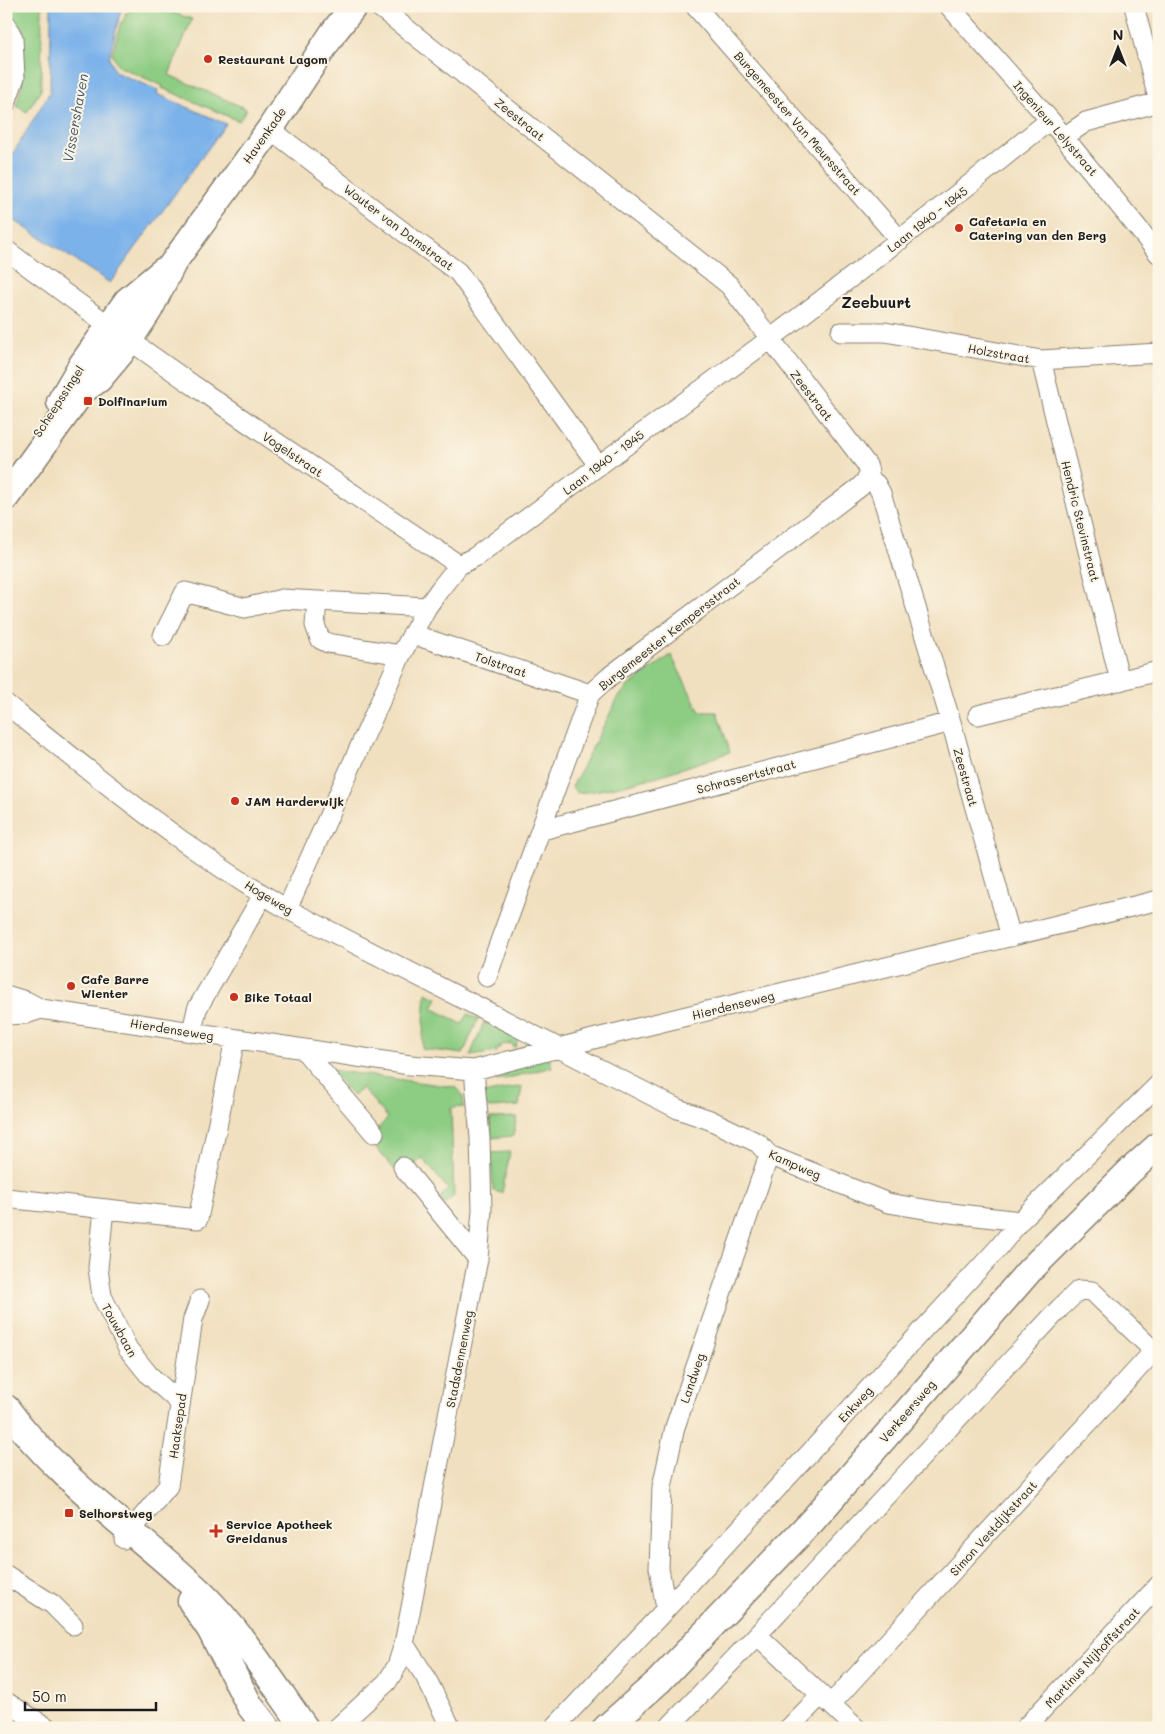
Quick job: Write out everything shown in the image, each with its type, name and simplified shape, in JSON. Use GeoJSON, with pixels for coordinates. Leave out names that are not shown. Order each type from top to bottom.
{"type":"FeatureCollection","features":[{"type":"Feature","properties":{"kind":"street","name":"Havenkade"},"geometry":{"type":"LineString","coordinates":[[120,332],[149,310],[173,263],[270,129],[333,33],[354,6]]}},
{"type":"Feature","properties":{"kind":"street","name":"Zeestraat"},"geometry":{"type":"LineString","coordinates":[[378,6],[729,286],[867,464],[868,478],[876,484],[881,493],[951,722],[1011,937]]}},
{"type":"Feature","properties":{"kind":"street","name":"Burgemeester Van Meursstraat"},"geometry":{"type":"LineString","coordinates":[[695,6],[900,240]]}},
{"type":"Feature","properties":{"kind":"street","name":"Ingenieur Lelystraat"},"geometry":{"type":"LineString","coordinates":[[949,6],[1050,120],[1159,254]]}},
{"type":"Feature","properties":{"kind":"street"},"geometry":{"type":"LineString","coordinates":[[1064,137],[1086,122],[1159,102],[1134,6]]}},
{"type":"Feature","properties":{"kind":"street"},"geometry":{"type":"LineString","coordinates":[[6,24],[13,38],[14,77],[6,103]]}},
{"type":"Feature","properties":{"kind":"street","name":"Laan 1940 - 1945"},"geometry":{"type":"LineString","coordinates":[[287,909],[400,655],[427,607],[459,565],[475,557],[598,464],[770,339],[900,240],[1050,120]]}},
{"type":"Feature","properties":{"kind":"street","name":"Wouter van Damstraat"},"geometry":{"type":"LineString","coordinates":[[270,129],[458,272],[598,464]]}},
{"type":"Feature","properties":{"kind":"street","name":"Vogelstraat"},"geometry":{"type":"LineString","coordinates":[[6,250],[201,390],[459,565]]}},
{"type":"Feature","properties":{"kind":"street","name":"Scheepssingel"},"geometry":{"type":"LineString","coordinates":[[6,476],[59,404],[81,366],[120,332]]}},
{"type":"Feature","properties":{"kind":"street","name":"Scheepssingel"},"geometry":{"type":"LineString","coordinates":[[6,497],[83,390],[99,379],[120,354],[120,332]]}},
{"type":"Feature","properties":{"kind":"street","name":"Holzstraat"},"geometry":{"type":"LineString","coordinates":[[841,332],[885,332],[1041,360],[1159,354]]}},
{"type":"Feature","properties":{"kind":"street","name":"Hendric Stevinstraat"},"geometry":{"type":"LineString","coordinates":[[1041,360],[1120,681]]}},
{"type":"Feature","properties":{"kind":"street","name":"Burgemeester Kempersstraat"},"geometry":{"type":"LineString","coordinates":[[487,977],[590,694],[610,676],[860,487],[868,478]]}},
{"type":"Feature","properties":{"kind":"street"},"geometry":{"type":"LineString","coordinates":[[163,636],[184,592],[245,608],[282,599],[427,607]]}},
{"type":"Feature","properties":{"kind":"street"},"geometry":{"type":"LineString","coordinates":[[317,600],[314,625],[320,638],[328,643],[400,655]]}},
{"type":"Feature","properties":{"kind":"street","name":"Tolstraat"},"geometry":{"type":"LineString","coordinates":[[412,634],[590,694]]}},
{"type":"Feature","properties":{"kind":"street"},"geometry":{"type":"LineString","coordinates":[[978,715],[1159,671]]}},
{"type":"Feature","properties":{"kind":"street","name":"Hogeweg"},"geometry":{"type":"LineString","coordinates":[[6,704],[175,837],[264,895],[287,909],[558,1048]]}},
{"type":"Feature","properties":{"kind":"street","name":"Schrassertstraat"},"geometry":{"type":"LineString","coordinates":[[542,830],[951,722]]}},
{"type":"Feature","properties":{"kind":"street"},"geometry":{"type":"LineString","coordinates":[[192,1031],[197,1010],[264,895]]}},
{"type":"Feature","properties":{"kind":"street","name":"Hierdenseweg"},"geometry":{"type":"LineString","coordinates":[[6,1015],[26,1014],[41,1010],[410,1065],[474,1070],[1159,900]]}},
{"type":"Feature","properties":{"kind":"street","name":"Hierdenseweg"},"geometry":{"type":"LineString","coordinates":[[6,995],[26,1001],[41,1010]]}},
{"type":"Feature","properties":{"kind":"street"},"geometry":{"type":"LineString","coordinates":[[6,1198],[198,1219],[235,1039]]}},
{"type":"Feature","properties":{"kind":"street","name":"Kampweg"},"geometry":{"type":"LineString","coordinates":[[558,1048],[678,1110],[710,1120],[758,1143],[769,1155],[888,1203],[942,1212],[1020,1221]]}},
{"type":"Feature","properties":{"kind":"street"},"geometry":{"type":"LineString","coordinates":[[303,1049],[374,1134]]}},
{"type":"Feature","properties":{"kind":"street","name":"Stadsdennenweg"},"geometry":{"type":"LineString","coordinates":[[337,1728],[386,1682],[398,1666],[404,1644],[478,1259],[481,1192],[480,1138],[474,1070]]}},
{"type":"Feature","properties":{"kind":"street","name":"Enkweg"},"geometry":{"type":"LineString","coordinates":[[554,1728],[999,1247],[1020,1221],[1159,1084]]}},
{"type":"Feature","properties":{"kind":"street","name":"Verkeersweg"},"geometry":{"type":"LineString","coordinates":[[606,1728],[659,1681],[812,1521],[1030,1270],[1130,1171],[1159,1145]]}},
{"type":"Feature","properties":{"kind":"street","name":"Landweg"},"geometry":{"type":"LineString","coordinates":[[666,1609],[659,1568],[662,1487],[675,1427],[769,1155]]}},
{"type":"Feature","properties":{"kind":"street"},"geometry":{"type":"LineString","coordinates":[[403,1167],[478,1259]]}},
{"type":"Feature","properties":{"kind":"street","name":"Touwbaan"},"geometry":{"type":"LineString","coordinates":[[104,1209],[98,1268],[102,1296],[128,1349],[149,1375],[180,1403]]}},
{"type":"Feature","properties":{"kind":"street"},"geometry":{"type":"LineString","coordinates":[[668,1728],[757,1635],[1060,1308],[1079,1290],[1092,1291],[1157,1354]]}},
{"type":"Feature","properties":{"kind":"street","name":"Haaksepad"},"geometry":{"type":"LineString","coordinates":[[128,1534],[168,1486],[192,1319],[200,1300]]}},
{"type":"Feature","properties":{"kind":"street","name":"Simon Vestdijkstraat"},"geometry":{"type":"LineString","coordinates":[[789,1728],[826,1700],[1157,1354]]}},
{"type":"Feature","properties":{"kind":"street"},"geometry":{"type":"LineString","coordinates":[[6,1408],[41,1452],[128,1534],[194,1604],[210,1629],[250,1706],[267,1728]]}},
{"type":"Feature","properties":{"kind":"street"},"geometry":{"type":"LineString","coordinates":[[6,1429],[31,1456],[128,1534],[219,1611],[305,1728]]}},
{"type":"Feature","properties":{"kind":"street"},"geometry":{"type":"LineString","coordinates":[[6,1575],[52,1604],[72,1625]]}},
{"type":"Feature","properties":{"kind":"street","name":"Martinus Nijhoffstraat"},"geometry":{"type":"LineString","coordinates":[[1025,1728],[1159,1585]]}},
{"type":"Feature","properties":{"kind":"street"},"geometry":{"type":"LineString","coordinates":[[757,1635],[856,1728]]}},
{"type":"Feature","properties":{"kind":"street"},"geometry":{"type":"LineString","coordinates":[[404,1644],[425,1676],[451,1728]]}},
{"type":"Feature","properties":{"kind":"street","name":"Verkeersweg"},"geometry":{"type":"LineString","coordinates":[[623,1728],[659,1681]]}},
{"type":"Feature","properties":{"kind":"street"},"geometry":{"type":"LineString","coordinates":[[6,1702],[48,1728]]}},
{"type":"Feature","properties":{"kind":"green space"},"geometry":{"type":"Polygon","coordinates":[[[8,6],[40,6],[42,9],[41,90],[27,112],[16,106],[22,79],[23,55],[19,31],[8,6]]]}},
{"type":"Feature","properties":{"kind":"green space"},"geometry":{"type":"Polygon","coordinates":[[[131,6],[153,6],[192,19],[169,75],[247,109],[239,121],[162,88],[163,86],[118,66],[112,54],[121,22],[123,22],[126,12],[129,13],[131,6]]]}},
{"type":"Feature","properties":{"kind":"green space"},"geometry":{"type":"Polygon","coordinates":[[[671,655],[700,712],[717,712],[730,752],[635,782],[577,793],[572,787],[618,698],[628,686],[671,655]]]}},
{"type":"Feature","properties":{"kind":"green space"},"geometry":{"type":"Polygon","coordinates":[[[426,993],[437,998],[432,1008],[462,1024],[468,1014],[478,1019],[463,1054],[422,1049],[426,993]]]}},
{"type":"Feature","properties":{"kind":"green space"},"geometry":{"type":"Polygon","coordinates":[[[484,1022],[515,1037],[518,1040],[515,1047],[511,1043],[499,1046],[500,1049],[496,1049],[497,1052],[470,1056],[484,1022]]]}},
{"type":"Feature","properties":{"kind":"green space"},"geometry":{"type":"Polygon","coordinates":[[[549,1057],[552,1067],[497,1081],[495,1071],[549,1057]]]}},
{"type":"Feature","properties":{"kind":"green space"},"geometry":{"type":"Polygon","coordinates":[[[330,1070],[454,1087],[461,1092],[464,1107],[451,1108],[454,1196],[444,1204],[439,1198],[448,1189],[422,1158],[413,1167],[395,1170],[370,1141],[379,1127],[388,1118],[362,1088],[353,1096],[330,1070]]]}},
{"type":"Feature","properties":{"kind":"green space"},"geometry":{"type":"Polygon","coordinates":[[[522,1086],[519,1106],[489,1108],[484,1104],[483,1094],[522,1086]]]}},
{"type":"Feature","properties":{"kind":"green space"},"geometry":{"type":"Polygon","coordinates":[[[517,1117],[513,1136],[491,1138],[490,1118],[517,1117]]]}},
{"type":"Feature","properties":{"kind":"green space"},"geometry":{"type":"Polygon","coordinates":[[[510,1152],[502,1193],[493,1191],[491,1153],[510,1152]]]}},
{"type":"Feature","properties":{"kind":"water","name":"Vissershaven"},"geometry":{"type":"Polygon","coordinates":[[[51,6],[122,6],[109,58],[115,72],[158,90],[157,94],[226,124],[110,283],[6,215],[6,165],[50,92],[51,6]]]}},
{"type":"Feature","properties":{"kind":"place","name":"Restaurant Lagom"},"geometry":{"type":"Point","coordinates":[208,59]}},
{"type":"Feature","properties":{"kind":"place","name":"Cafetaria en Catering van den Berg"},"geometry":{"type":"Point","coordinates":[959,228]}},
{"type":"Feature","properties":{"kind":"place","name":"Dolfinarium"},"geometry":{"type":"Point","coordinates":[88,401]}},
{"type":"Feature","properties":{"kind":"place","name":"JAM Harderwijk"},"geometry":{"type":"Point","coordinates":[235,801]}},
{"type":"Feature","properties":{"kind":"place","name":"Cafe Barre Wienter"},"geometry":{"type":"Point","coordinates":[71,986]}},
{"type":"Feature","properties":{"kind":"place","name":"Bike Totaal"},"geometry":{"type":"Point","coordinates":[234,997]}},
{"type":"Feature","properties":{"kind":"place","name":"Selhorstweg"},"geometry":{"type":"Point","coordinates":[69,1513]}},
{"type":"Feature","properties":{"kind":"place","name":"Service Apotheek Greidanus"},"geometry":{"type":"Point","coordinates":[216,1531]}},
{"type":"Feature","properties":{"kind":"district","name":"Zeebuurt"},"geometry":{"type":"Point","coordinates":[876,302]}}]}
